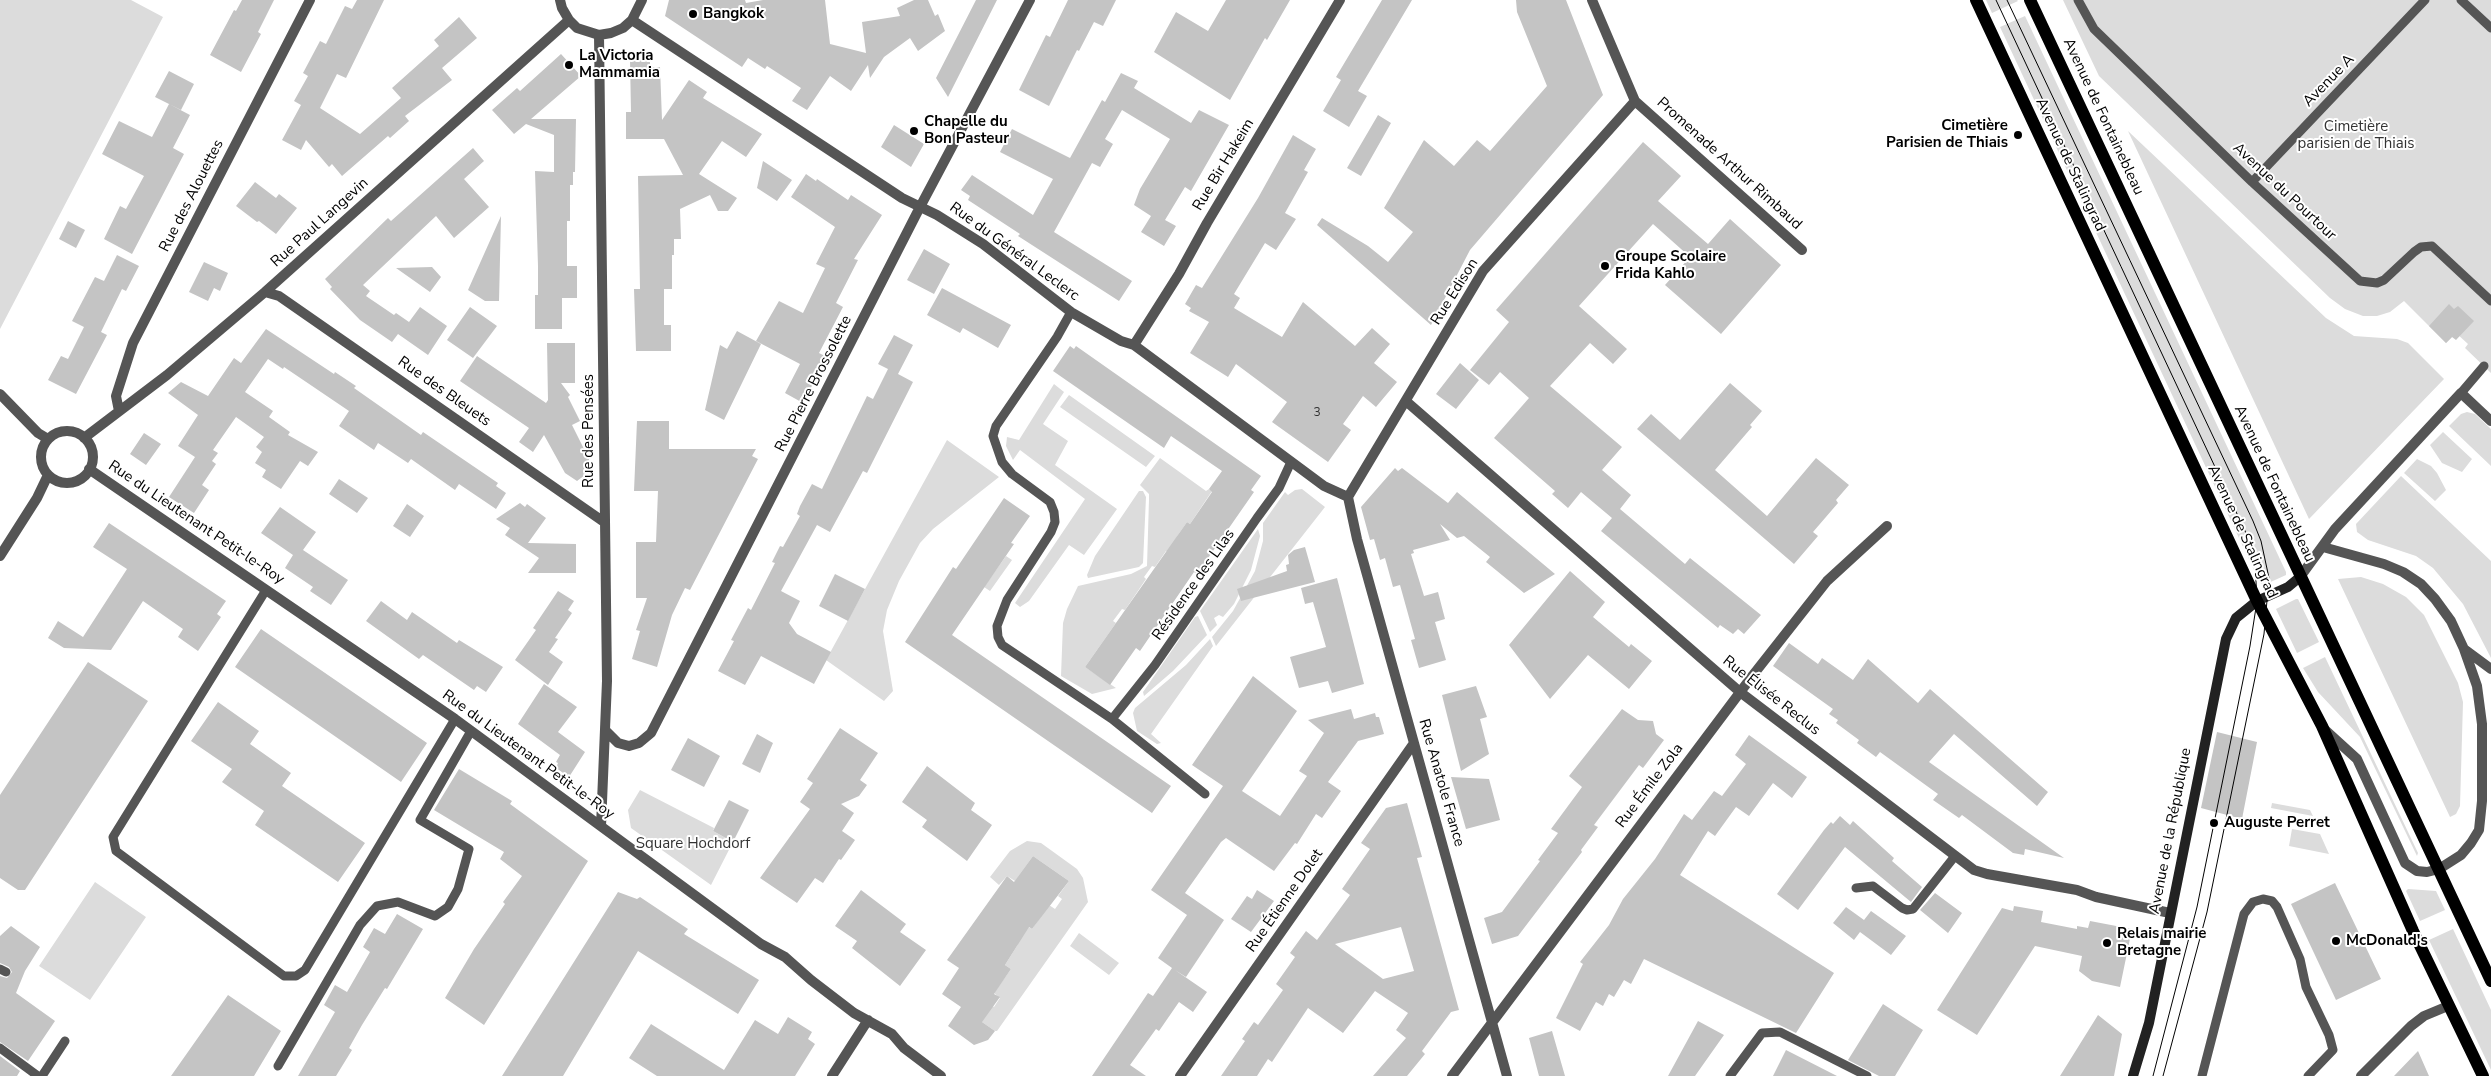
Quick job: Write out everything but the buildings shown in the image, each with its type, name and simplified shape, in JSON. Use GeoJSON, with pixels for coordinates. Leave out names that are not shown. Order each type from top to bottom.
{"type":"FeatureCollection","features":[{"type":"Feature","properties":{"kind":"main road","name":"Avenue de Stalingrad"},"geometry":{"type":"LineString","coordinates":[[1976,0],[2257,602],[2322,726],[2448,1006],[2482,1076]]}},
{"type":"Feature","properties":{"kind":"main road","name":"Avenue de Fontainebleau"},"geometry":{"type":"LineString","coordinates":[[2030,0],[2491,981]]}},
{"type":"Feature","properties":{"kind":"main road","name":"Avenue de la République"},"geometry":{"type":"LineString","coordinates":[[2133,1076],[2149,1023],[2226,639],[2236,618],[2257,602],[2288,587],[2300,577]]}},
{"type":"Feature","properties":{"kind":"street","name":"Rue des Alouettes"},"geometry":{"type":"LineString","coordinates":[[119,411],[116,396],[133,343],[310,0]]}},
{"type":"Feature","properties":{"kind":"street"},"geometry":{"type":"LineString","coordinates":[[560,0],[569,20],[588,33],[599,35],[611,33],[632,20],[642,0]]}},
{"type":"Feature","properties":{"kind":"street","name":"Rue Pierre Brossolette"},"geometry":{"type":"LineString","coordinates":[[605,730],[618,742],[629,746],[639,743],[652,733],[920,207],[1030,0]]}},
{"type":"Feature","properties":{"kind":"street","name":"Rue Bir Hakeim"},"geometry":{"type":"LineString","coordinates":[[1134,345],[1179,274],[1207,222],[1340,0]]}},
{"type":"Feature","properties":{"kind":"street"},"geometry":{"type":"LineString","coordinates":[[1592,0],[1635,101]]}},
{"type":"Feature","properties":{"kind":"street","name":"Rue Paul Langevin"},"geometry":{"type":"LineString","coordinates":[[84,438],[167,375],[265,292],[569,20]]}},
{"type":"Feature","properties":{"kind":"street","name":"Rue du Général Leclerc"},"geometry":{"type":"LineString","coordinates":[[632,20],[902,198],[937,215],[983,244],[1071,312],[1121,341],[1134,345],[1324,486],[1348,498]]}},
{"type":"Feature","properties":{"kind":"street","name":"Rue des Pensées"},"geometry":{"type":"LineString","coordinates":[[599,35],[607,681],[601,826]]}},
{"type":"Feature","properties":{"kind":"street","name":"Promenade Arthur Rimbaud"},"geometry":{"type":"LineString","coordinates":[[1635,101],[1802,250]]}},
{"type":"Feature","properties":{"kind":"street","name":"Rue Edison"},"geometry":{"type":"LineString","coordinates":[[1348,498],[1407,402],[1459,309],[1483,271],[1635,101]]}},
{"type":"Feature","properties":{"kind":"street","name":"Rue des Bleuets"},"geometry":{"type":"LineString","coordinates":[[265,292],[279,296],[604,522]]}},
{"type":"Feature","properties":{"kind":"street"},"geometry":{"type":"LineString","coordinates":[[2300,577],[2335,529],[2461,393],[2491,421]]}},
{"type":"Feature","properties":{"kind":"street"},"geometry":{"type":"LineString","coordinates":[[0,394],[38,433],[48,439]]}},
{"type":"Feature","properties":{"kind":"street","name":"Rue Élisée Reclus"},"geometry":{"type":"LineString","coordinates":[[1407,402],[1740,692],[1974,870],[2077,890],[2096,897],[2170,912]]}},
{"type":"Feature","properties":{"kind":"street"},"geometry":{"type":"LineString","coordinates":[[70,431],[84,438],[92,452],[90,469],[78,480],[71,482],[55,480],[48,475],[44,469],[41,454],[48,439],[62,432],[70,431]]}},
{"type":"Feature","properties":{"kind":"street","name":"Rue du Lieutenant Petit-le-Roy"},"geometry":{"type":"LineString","coordinates":[[90,469],[455,719],[761,944],[785,957],[854,1013],[892,1034],[904,1048],[940,1076]]}},
{"type":"Feature","properties":{"kind":"street"},"geometry":{"type":"LineString","coordinates":[[0,556],[37,498],[48,475]]}},
{"type":"Feature","properties":{"kind":"street","name":"Rue Anatole France"},"geometry":{"type":"LineString","coordinates":[[1348,498],[1357,539],[1507,1076]]}},
{"type":"Feature","properties":{"kind":"street","name":"Rue Émile Zola"},"geometry":{"type":"LineString","coordinates":[[1452,1076],[1740,692],[1827,580],[1887,526]]}},
{"type":"Feature","properties":{"kind":"street"},"geometry":{"type":"LineString","coordinates":[[2322,726],[2357,759],[2405,863],[2417,871],[2427,872],[2439,869],[2461,855],[2479,830],[2487,763],[2477,686],[2464,649],[2435,599],[2421,584],[2403,572],[2384,564],[2323,547]]}},
{"type":"Feature","properties":{"kind":"street"},"geometry":{"type":"LineString","coordinates":[[2464,649],[2491,669]]}},
{"type":"Feature","properties":{"kind":"street","name":"Rue Étienne Dolet"},"geometry":{"type":"LineString","coordinates":[[1180,1076],[1414,743]]}},
{"type":"Feature","properties":{"kind":"street"},"geometry":{"type":"LineString","coordinates":[[2487,763],[2491,756]]}},
{"type":"Feature","properties":{"kind":"street"},"geometry":{"type":"LineString","coordinates":[[2361,1076],[2411,1026],[2424,1016],[2448,1006]]}},
{"type":"Feature","properties":{"kind":"street"},"geometry":{"type":"LineString","coordinates":[[832,1076],[868,1020]]}},
{"type":"Feature","properties":{"kind":"lane","name":"Avenue du Pourtour"},"geometry":{"type":"LineString","coordinates":[[2078,0],[2094,29],[2252,182],[2360,281],[2377,283],[2384,280],[2421,247],[2432,246],[2491,301]]}},
{"type":"Feature","properties":{"kind":"lane","name":"Avenue A"},"geometry":{"type":"LineString","coordinates":[[2252,182],[2425,0]]}},
{"type":"Feature","properties":{"kind":"lane"},"geometry":{"type":"LineString","coordinates":[[2462,0],[2491,28]]}},
{"type":"Feature","properties":{"kind":"lane"},"geometry":{"type":"LineString","coordinates":[[1071,312],[1057,337],[996,426],[993,436],[1002,462],[1012,474],[1050,502],[1055,522],[1051,532],[1007,600],[997,626],[998,637],[1002,646],[1112,720],[1205,794]]}},
{"type":"Feature","properties":{"kind":"lane"},"geometry":{"type":"LineString","coordinates":[[2461,393],[2484,366]]}},
{"type":"Feature","properties":{"kind":"lane","name":"Résidence des Lilas"},"geometry":{"type":"LineString","coordinates":[[1112,720],[1155,665],[1258,518],[1278,488],[1291,462]]}},
{"type":"Feature","properties":{"kind":"lane"},"geometry":{"type":"LineString","coordinates":[[266,590],[113,837],[116,851],[284,976],[296,976],[305,970],[455,719]]}},
{"type":"Feature","properties":{"kind":"lane"},"geometry":{"type":"LineString","coordinates":[[278,1066],[360,925],[377,906],[398,902],[436,916],[451,901],[462,876],[468,849],[420,820],[471,731]]}},
{"type":"Feature","properties":{"kind":"lane"},"geometry":{"type":"LineString","coordinates":[[1856,888],[1873,886],[1902,908],[1907,910],[1913,909],[1954,856]]}},
{"type":"Feature","properties":{"kind":"lane"},"geometry":{"type":"LineString","coordinates":[[2202,1076],[2244,914],[2253,902],[2263,899],[2272,902],[2277,908],[2300,959],[2306,987],[2333,1050],[2308,1076]]}},
{"type":"Feature","properties":{"kind":"lane"},"geometry":{"type":"LineString","coordinates":[[1730,1076],[1762,1033],[1780,1032],[1867,1076]]}},
{"type":"Feature","properties":{"kind":"lane"},"geometry":{"type":"LineString","coordinates":[[0,1048],[40,1076],[65,1041]]}},
{"type":"Feature","properties":{"kind":"green space"},"geometry":{"type":"Polygon","coordinates":[[[0,0],[131,0],[163,17],[0,329],[0,0]]]}},
{"type":"Feature","properties":{"kind":"green space"},"geometry":{"type":"Polygon","coordinates":[[[1986,0],[2017,0],[2018,1],[1992,13],[1986,0]]]}},
{"type":"Feature","properties":{"kind":"green space","name":"Cimetière parisien de Thiais"},"geometry":{"type":"Polygon","coordinates":[[[2063,0],[2491,0],[2491,373],[2465,348],[2468,344],[2456,333],[2446,343],[2404,301],[2390,312],[2377,316],[2363,316],[2345,309],[2330,298],[2099,76],[2063,0]]]}},
{"type":"Feature","properties":{"kind":"green space"},"geometry":{"type":"Polygon","coordinates":[[[2025,16],[2286,572],[2286,575],[2264,585],[2260,583],[2000,27],[2025,16]]]}},
{"type":"Feature","properties":{"kind":"green space"},"geometry":{"type":"Polygon","coordinates":[[[2128,131],[2326,318],[2354,336],[2397,339],[2408,343],[2444,379],[2309,519],[2128,131]]]}},
{"type":"Feature","properties":{"kind":"green space"},"geometry":{"type":"Polygon","coordinates":[[[1054,384],[1064,392],[1043,424],[1068,441],[1055,465],[1117,509],[1084,555],[1069,545],[1029,601],[1020,607],[1015,603],[1085,499],[1020,450],[1013,460],[1006,446],[1007,437],[1019,440],[1054,384]]]}},
{"type":"Feature","properties":{"kind":"green space"},"geometry":{"type":"Polygon","coordinates":[[[1069,395],[1155,456],[1146,467],[1060,407],[1069,395]]]}},
{"type":"Feature","properties":{"kind":"green space"},"geometry":{"type":"Polygon","coordinates":[[[2467,412],[2475,414],[2491,429],[2491,466],[2449,426],[2461,414],[2467,412]]]}},
{"type":"Feature","properties":{"kind":"green space"},"geometry":{"type":"Polygon","coordinates":[[[2443,432],[2472,459],[2462,472],[2442,463],[2430,445],[2443,432]]]}},
{"type":"Feature","properties":{"kind":"green space"},"geometry":{"type":"Polygon","coordinates":[[[947,440],[999,477],[933,529],[920,543],[899,581],[887,610],[883,631],[893,691],[884,701],[826,660],[947,440]]]}},
{"type":"Feature","properties":{"kind":"green space"},"geometry":{"type":"Polygon","coordinates":[[[1160,458],[1206,491],[1209,489],[1212,491],[1190,524],[1187,522],[1178,535],[1170,553],[1166,551],[1155,567],[1152,566],[1144,577],[1146,579],[1125,610],[1122,609],[1113,621],[1116,623],[1085,667],[1116,688],[1092,694],[1061,676],[1063,623],[1067,609],[1078,586],[1131,574],[1147,566],[1149,494],[1140,485],[1160,458]]]}},
{"type":"Feature","properties":{"kind":"green space"},"geometry":{"type":"Polygon","coordinates":[[[2417,459],[2431,466],[2446,490],[2435,501],[2404,473],[2417,459]]]}},
{"type":"Feature","properties":{"kind":"green space"},"geometry":{"type":"Polygon","coordinates":[[[2401,476],[2491,561],[2491,658],[2463,604],[2433,568],[2416,556],[2368,540],[2357,532],[2356,524],[2401,476]]]}},
{"type":"Feature","properties":{"kind":"green space"},"geometry":{"type":"Polygon","coordinates":[[[1302,489],[1325,507],[1216,646],[1212,637],[1233,611],[1255,571],[1263,541],[1263,523],[1285,492],[1288,495],[1295,490],[1302,489]]]}},
{"type":"Feature","properties":{"kind":"green space"},"geometry":{"type":"Polygon","coordinates":[[[1139,491],[1143,491],[1146,497],[1143,563],[1139,567],[1088,578],[1087,575],[1095,556],[1139,491]]]}},
{"type":"Feature","properties":{"kind":"green space"},"geometry":{"type":"Polygon","coordinates":[[[1258,529],[1260,536],[1251,570],[1234,604],[1223,617],[1219,615],[1214,618],[1217,625],[1210,632],[1200,611],[1258,529]]]}},
{"type":"Feature","properties":{"kind":"green space"},"geometry":{"type":"Polygon","coordinates":[[[1006,556],[1012,560],[990,591],[984,587],[1006,556]]]}},
{"type":"Feature","properties":{"kind":"green space"},"geometry":{"type":"Polygon","coordinates":[[[2361,577],[2383,584],[2406,597],[2424,615],[2458,683],[2463,702],[2460,806],[2456,814],[2450,817],[2338,579],[2361,577]]]}},
{"type":"Feature","properties":{"kind":"green space"},"geometry":{"type":"Polygon","coordinates":[[[2298,599],[2319,642],[2297,653],[2276,609],[2298,599]]]}},
{"type":"Feature","properties":{"kind":"green space"},"geometry":{"type":"Polygon","coordinates":[[[1198,616],[1207,635],[1173,671],[1144,696],[1143,692],[1195,617],[1198,616]]]}},
{"type":"Feature","properties":{"kind":"green space"},"geometry":{"type":"Polygon","coordinates":[[[1210,639],[1213,646],[1151,734],[1161,743],[1157,744],[1137,731],[1133,713],[1135,708],[1186,665],[1210,639]]]}},
{"type":"Feature","properties":{"kind":"green space"},"geometry":{"type":"Polygon","coordinates":[[[2325,657],[2418,853],[2417,856],[2360,737],[2318,692],[2303,668],[2325,657]]]}},
{"type":"Feature","properties":{"kind":"green space","name":"Square Hochdorf"},"geometry":{"type":"Polygon","coordinates":[[[640,790],[714,828],[713,831],[733,842],[711,885],[631,828],[628,810],[640,790]]]}},
{"type":"Feature","properties":{"kind":"green space"},"geometry":{"type":"Polygon","coordinates":[[[2272,803],[2310,810],[2313,816],[2271,808],[2272,803]]]}},
{"type":"Feature","properties":{"kind":"green space"},"geometry":{"type":"Polygon","coordinates":[[[2292,829],[2320,834],[2329,854],[2289,846],[2292,829]]]}},
{"type":"Feature","properties":{"kind":"green space"},"geometry":{"type":"Polygon","coordinates":[[[1027,841],[1041,843],[1077,869],[1083,878],[1088,902],[997,1031],[995,1031],[979,1020],[990,1004],[994,1007],[1000,998],[994,993],[1011,969],[1005,965],[1017,946],[1025,925],[1032,929],[1049,905],[1055,909],[1062,899],[1058,896],[1069,881],[1033,856],[1015,881],[1007,876],[999,885],[990,877],[1010,851],[1027,841]]]}},
{"type":"Feature","properties":{"kind":"green space"},"geometry":{"type":"Polygon","coordinates":[[[95,882],[146,917],[90,1000],[39,966],[95,882]]]}},
{"type":"Feature","properties":{"kind":"green space"},"geometry":{"type":"Polygon","coordinates":[[[2408,889],[2436,891],[2445,910],[2420,921],[2406,891],[2408,889]]]}},
{"type":"Feature","properties":{"kind":"green space"},"geometry":{"type":"Polygon","coordinates":[[[2453,929],[2491,1010],[2491,1070],[2429,940],[2453,929]]]}},
{"type":"Feature","properties":{"kind":"green space"},"geometry":{"type":"Polygon","coordinates":[[[1079,933],[1119,963],[1109,975],[1070,946],[1079,933]]]}},
{"type":"Feature","properties":{"kind":"tram line"},"geometry":{"type":"LineString","coordinates":[[1996,0],[2246,533],[2255,562],[2257,601],[2250,646],[2197,907],[2153,1076]]}},
{"type":"Feature","properties":{"kind":"tram line"},"geometry":{"type":"LineString","coordinates":[[2007,0],[2253,521],[2261,541],[2269,578],[2264,634],[2207,912],[2163,1076]]}},
{"type":"Feature","properties":{"kind":"place","name":"Bangkok"},"geometry":{"type":"Point","coordinates":[693,14]}},
{"type":"Feature","properties":{"kind":"place","name":"La Victoria Mammamia"},"geometry":{"type":"Point","coordinates":[569,65]}},
{"type":"Feature","properties":{"kind":"place","name":"Chapelle du Bon Pasteur"},"geometry":{"type":"Point","coordinates":[914,131]}},
{"type":"Feature","properties":{"kind":"place","name":"Cimetière Parisien de Thiais"},"geometry":{"type":"Point","coordinates":[2018,135]}},
{"type":"Feature","properties":{"kind":"place","name":"Groupe Scolaire Frida Kahlo"},"geometry":{"type":"Point","coordinates":[1605,266]}},
{"type":"Feature","properties":{"kind":"place","name":"Auguste Perret"},"geometry":{"type":"Point","coordinates":[2214,823]}},
{"type":"Feature","properties":{"kind":"place","name":"McDonald's"},"geometry":{"type":"Point","coordinates":[2336,941]}},
{"type":"Feature","properties":{"kind":"place","name":"Relais mairie Bretagne"},"geometry":{"type":"Point","coordinates":[2107,943]}}]}
